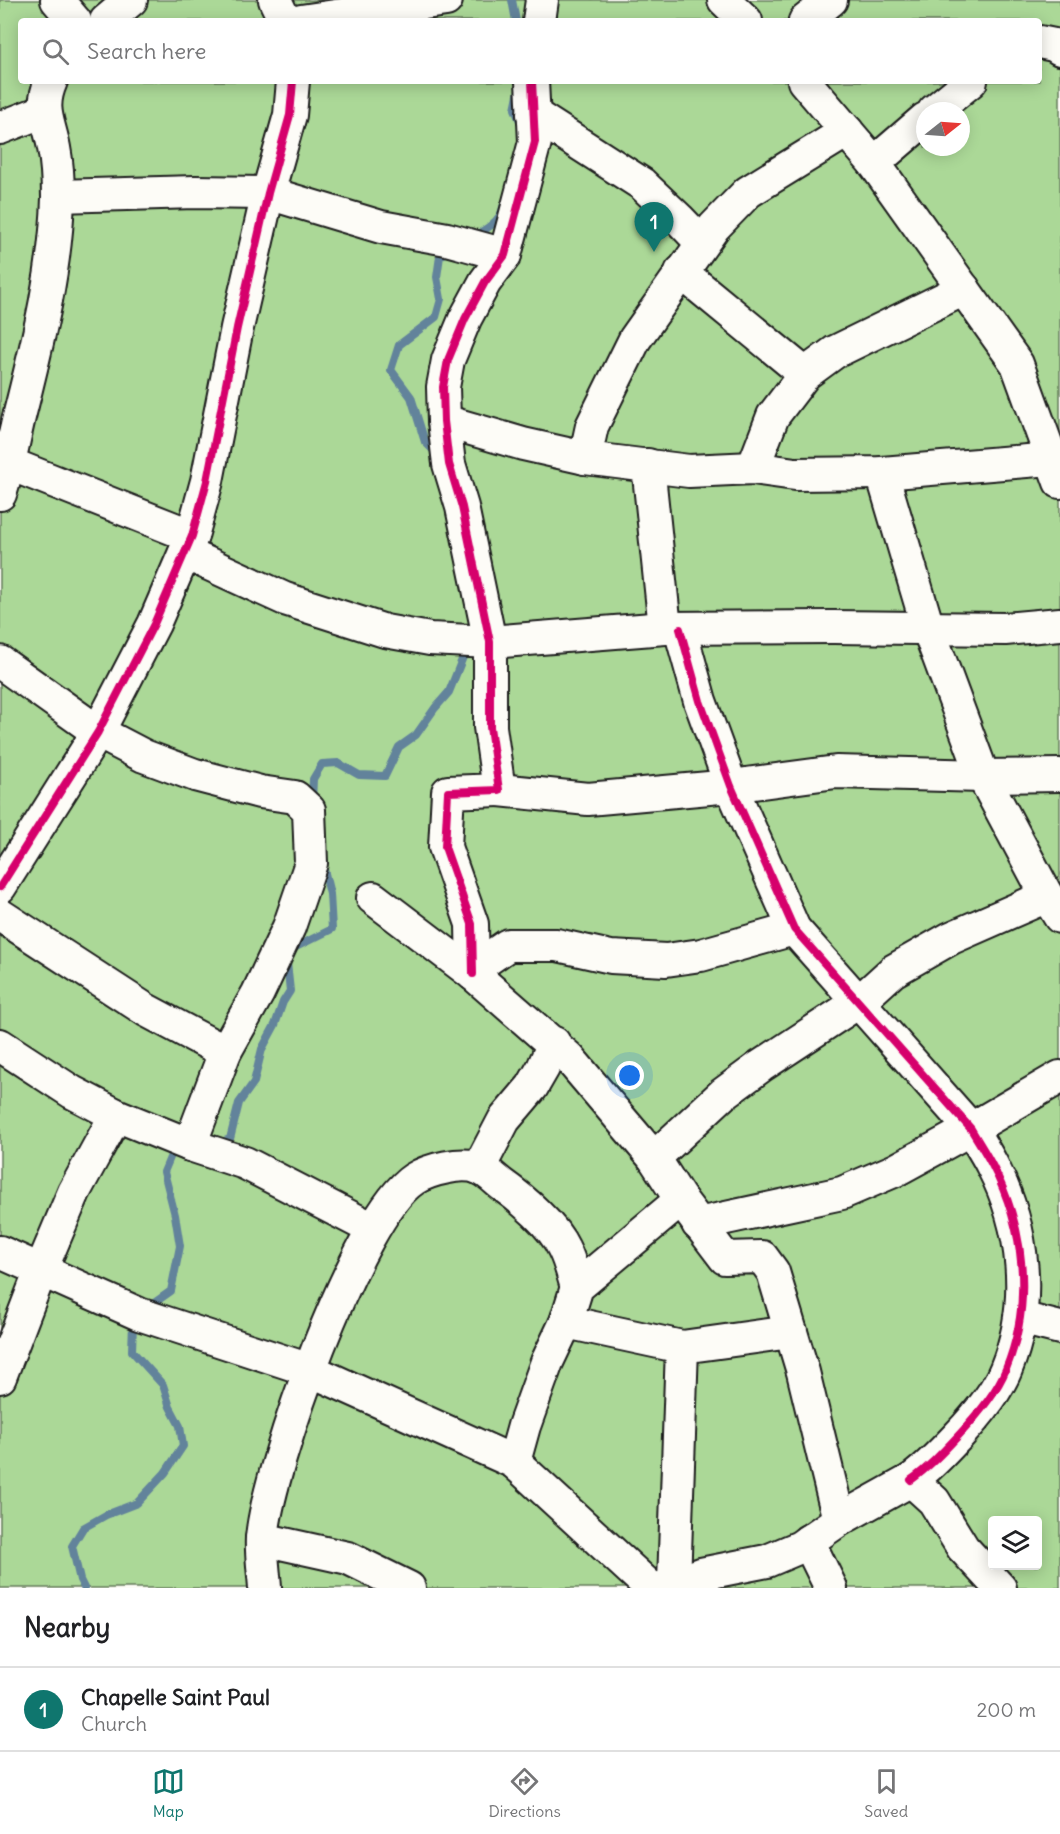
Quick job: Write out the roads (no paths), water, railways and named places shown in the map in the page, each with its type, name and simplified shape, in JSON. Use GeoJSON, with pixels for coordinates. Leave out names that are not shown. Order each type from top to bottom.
{"type":"FeatureCollection","features":[{"type":"Feature","properties":{"kind":"street"},"geometry":{"type":"LineString","coordinates":[[57,0],[72,18]]}},
{"type":"Feature","properties":{"kind":"street"},"geometry":{"type":"LineString","coordinates":[[110,18],[132,0]]}},
{"type":"Feature","properties":{"kind":"street"},"geometry":{"type":"LineString","coordinates":[[275,0],[284,18]]}},
{"type":"Feature","properties":{"kind":"street"},"geometry":{"type":"LineString","coordinates":[[322,18],[446,0]]}},
{"type":"Feature","properties":{"kind":"street"},"geometry":{"type":"LineString","coordinates":[[539,18],[542,0]]}},
{"type":"Feature","properties":{"kind":"street"},"geometry":{"type":"LineString","coordinates":[[724,0],[743,18]]}},
{"type":"Feature","properties":{"kind":"street"},"geometry":{"type":"LineString","coordinates":[[809,18],[831,0]]}},
{"type":"Feature","properties":{"kind":"street"},"geometry":{"type":"LineString","coordinates":[[1042,43],[1060,49]]}},
{"type":"Feature","properties":{"kind":"street"},"geometry":{"type":"LineString","coordinates":[[0,494],[8,444],[46,309],[58,196],[54,148],[44,111],[50,84]]}},
{"type":"Feature","properties":{"kind":"street"},"geometry":{"type":"LineString","coordinates":[[0,887],[98,732],[154,624],[188,545],[207,481],[237,328],[268,193],[290,115],[293,84]]}},
{"type":"Feature","properties":{"kind":"street"},"geometry":{"type":"LineString","coordinates":[[499,790],[490,728],[490,642],[462,507],[449,464],[443,387],[448,360],[465,319],[485,282],[535,142],[532,84]]}},
{"type":"Feature","properties":{"kind":"street"},"geometry":{"type":"LineString","coordinates":[[444,421],[524,444],[585,458],[689,471],[753,468],[795,474],[1056,470],[1017,364],[874,163],[807,84]]}},
{"type":"Feature","properties":{"kind":"street"},"geometry":{"type":"LineString","coordinates":[[945,102],[967,84]]}},
{"type":"Feature","properties":{"kind":"street"},"geometry":{"type":"LineString","coordinates":[[0,128],[44,111]]}},
{"type":"Feature","properties":{"kind":"street"},"geometry":{"type":"LineString","coordinates":[[533,114],[642,184],[702,243]]}},
{"type":"Feature","properties":{"kind":"street"},"geometry":{"type":"LineString","coordinates":[[874,163],[916,127]]}},
{"type":"Feature","properties":{"kind":"street"},"geometry":{"type":"LineString","coordinates":[[585,458],[592,426],[635,339],[714,227],[748,192],[847,130]]}},
{"type":"Feature","properties":{"kind":"street"},"geometry":{"type":"LineString","coordinates":[[58,196],[195,192],[268,193],[381,227],[447,238],[496,252]]}},
{"type":"Feature","properties":{"kind":"street"},"geometry":{"type":"LineString","coordinates":[[681,272],[805,374]]}},
{"type":"Feature","properties":{"kind":"street"},"geometry":{"type":"LineString","coordinates":[[753,468],[773,416],[805,374],[836,352],[964,289]]}},
{"type":"Feature","properties":{"kind":"street"},"geometry":{"type":"LineString","coordinates":[[8,444],[285,598],[385,632],[430,639],[490,642],[673,628],[1005,629],[1060,624]]}},
{"type":"Feature","properties":{"kind":"street"},"geometry":{"type":"LineString","coordinates":[[648,465],[673,628],[731,786],[794,929],[860,1000],[971,1129],[993,1166],[1012,1214],[1021,1254],[1023,1299],[1016,1343],[1005,1372],[975,1418],[946,1449],[911,1480],[839,1520],[800,1547],[767,1561],[701,1574],[662,1587]]}},
{"type":"Feature","properties":{"kind":"street"},"geometry":{"type":"LineString","coordinates":[[654,1158],[723,1094],[860,1000],[892,971],[951,938],[1054,906],[983,776],[928,628],[882,473]]}},
{"type":"Feature","properties":{"kind":"street"},"geometry":{"type":"LineString","coordinates":[[0,662],[98,732],[144,756],[195,776],[260,792],[296,797],[309,810],[311,863],[289,927],[258,993],[225,1052],[202,1149]]}},
{"type":"Feature","properties":{"kind":"street"},"geometry":{"type":"LineString","coordinates":[[473,974],[472,924],[445,847],[448,792],[499,790],[588,799],[731,786],[836,772],[983,776],[1060,775]]}},
{"type":"Feature","properties":{"kind":"street"},"geometry":{"type":"LineString","coordinates":[[374,898],[473,974],[569,1058],[654,1158],[689,1212],[725,1258],[762,1257],[773,1272],[803,1372],[839,1520]]}},
{"type":"Feature","properties":{"kind":"street"},"geometry":{"type":"LineString","coordinates":[[0,915],[146,1010],[225,1052]]}},
{"type":"Feature","properties":{"kind":"street"},"geometry":{"type":"LineString","coordinates":[[473,974],[482,963],[508,945],[557,945],[611,957],[666,960],[701,955],[794,929]]}},
{"type":"Feature","properties":{"kind":"street"},"geometry":{"type":"LineString","coordinates":[[479,1168],[504,1120],[532,1087],[554,1043]]}},
{"type":"Feature","properties":{"kind":"street"},"geometry":{"type":"LineString","coordinates":[[0,1045],[72,1092],[116,1115],[202,1149],[245,1163],[373,1229]]}},
{"type":"Feature","properties":{"kind":"street"},"geometry":{"type":"LineString","coordinates":[[577,1287],[689,1212],[842,1193],[896,1170],[1060,1077]]}},
{"type":"Feature","properties":{"kind":"street"},"geometry":{"type":"LineString","coordinates":[[0,1377],[74,1192],[116,1115]]}},
{"type":"Feature","properties":{"kind":"street"},"geometry":{"type":"LineString","coordinates":[[265,1588],[262,1539],[269,1499],[310,1370],[351,1272],[373,1229],[393,1200],[412,1180],[432,1169],[479,1168],[512,1192],[544,1222],[564,1247],[577,1287],[566,1322],[547,1362],[514,1462]]}},
{"type":"Feature","properties":{"kind":"street"},"geometry":{"type":"LineString","coordinates":[[0,1252],[162,1322],[310,1370],[514,1462],[662,1587]]}},
{"type":"Feature","properties":{"kind":"street"},"geometry":{"type":"LineString","coordinates":[[1020,1318],[1060,1329]]}},
{"type":"Feature","properties":{"kind":"street"},"geometry":{"type":"LineString","coordinates":[[566,1322],[682,1347],[791,1332]]}},
{"type":"Feature","properties":{"kind":"street"},"geometry":{"type":"LineString","coordinates":[[662,1587],[682,1347]]}},
{"type":"Feature","properties":{"kind":"street"},"geometry":{"type":"LineString","coordinates":[[911,1480],[934,1502],[963,1548],[1000,1588]]}},
{"type":"Feature","properties":{"kind":"street"},"geometry":{"type":"LineString","coordinates":[[262,1539],[348,1558],[409,1588]]}},
{"type":"Feature","properties":{"kind":"street"},"geometry":{"type":"LineString","coordinates":[[808,1541],[831,1588]]}},
{"type":"Feature","properties":{"kind":"waterway"},"geometry":{"type":"LineString","coordinates":[[512,0],[515,18]]}},
{"type":"Feature","properties":{"kind":"waterway"},"geometry":{"type":"LineString","coordinates":[[519,90],[515,109],[522,126]]}},
{"type":"Feature","properties":{"kind":"waterway"},"geometry":{"type":"LineString","coordinates":[[473,237],[496,221],[503,207]]}},
{"type":"Feature","properties":{"kind":"waterway"},"geometry":{"type":"LineString","coordinates":[[438,455],[425,442],[411,397],[391,370],[399,345],[436,317],[441,299],[437,277],[440,256],[452,250]]}},
{"type":"Feature","properties":{"kind":"waterway"},"geometry":{"type":"LineString","coordinates":[[312,802],[313,779],[322,764],[338,763],[359,775],[385,776],[399,747],[416,735],[449,692],[467,647]]}},
{"type":"Feature","properties":{"kind":"waterway"},"geometry":{"type":"LineString","coordinates":[[218,1143],[230,1139],[239,1103],[254,1082],[262,1049],[290,991],[288,951],[332,929],[330,894],[322,861]]}},
{"type":"Feature","properties":{"kind":"waterway"},"geometry":{"type":"LineString","coordinates":[[147,1308],[171,1291],[180,1246],[164,1172],[174,1148],[176,1149]]}},
{"type":"Feature","properties":{"kind":"waterway"},"geometry":{"type":"LineString","coordinates":[[84,1588],[72,1546],[83,1528],[106,1515],[137,1503],[165,1473],[183,1446],[180,1426],[170,1407],[163,1385],[132,1351],[133,1323],[136,1319]]}},
{"type":"Feature","properties":{"kind":"place","name":"Chapelle Saint Paul"},"geometry":{"type":"Point","coordinates":[654,252]}}]}
